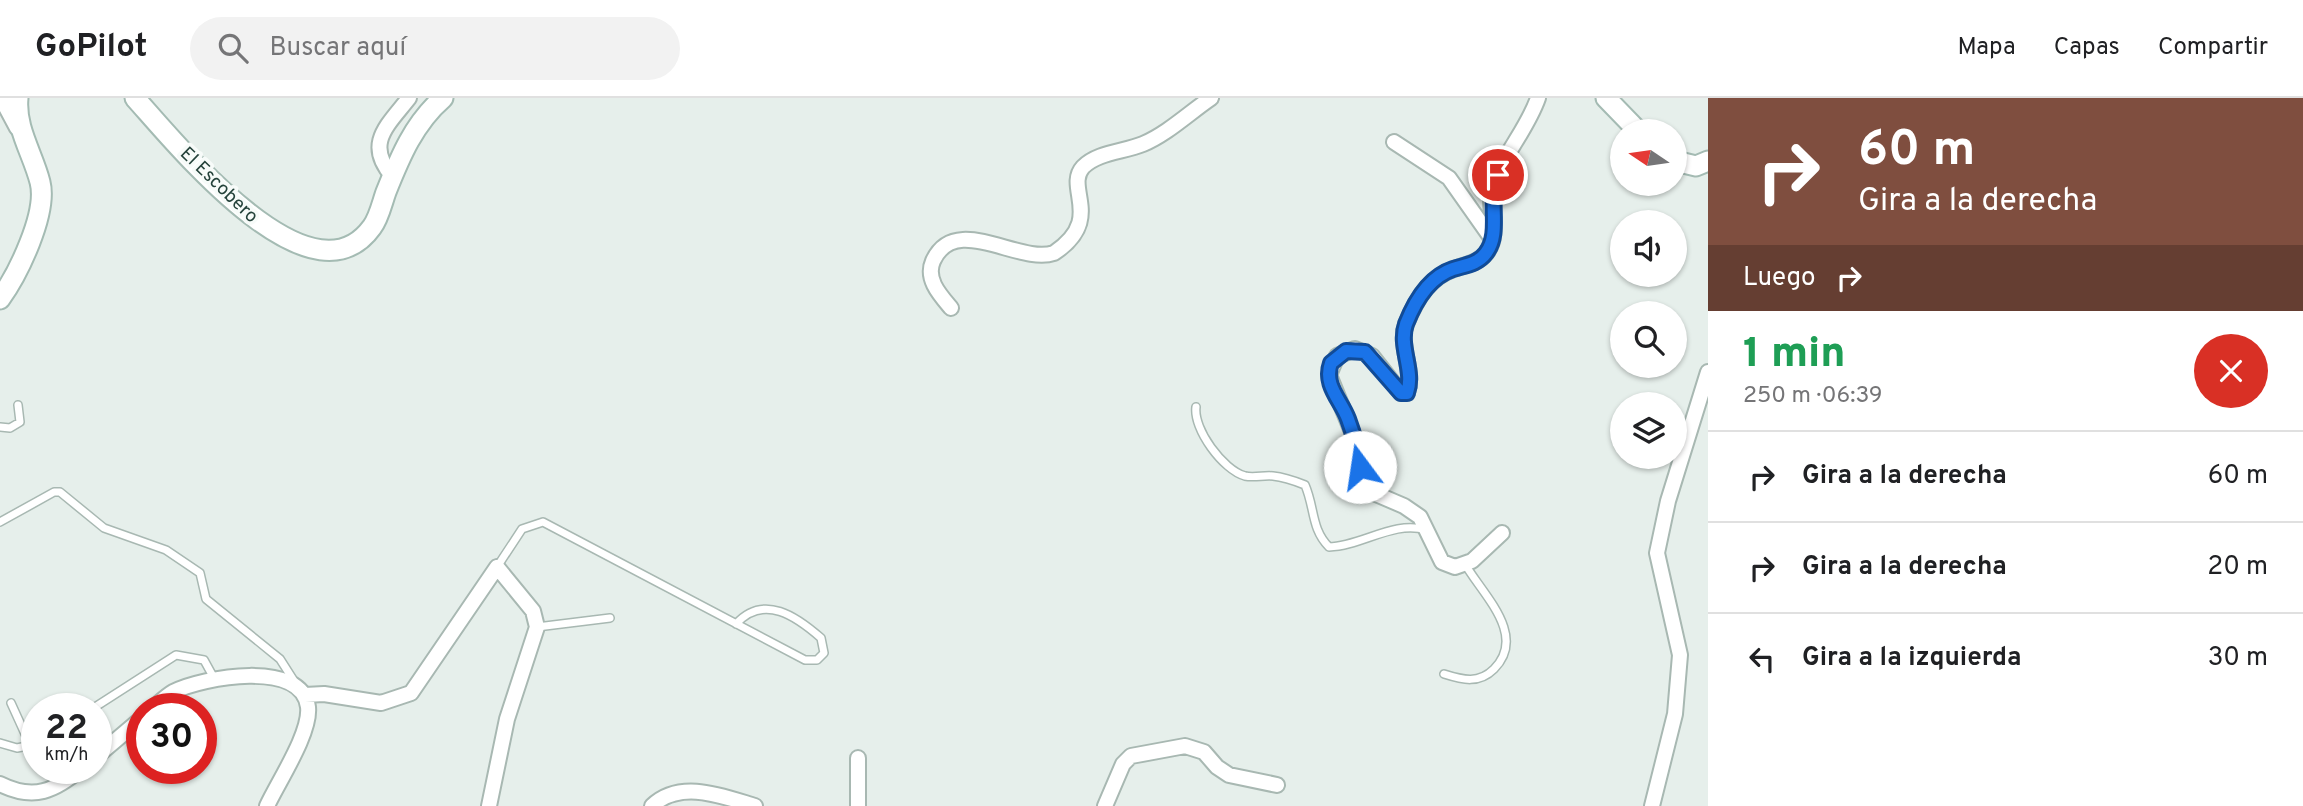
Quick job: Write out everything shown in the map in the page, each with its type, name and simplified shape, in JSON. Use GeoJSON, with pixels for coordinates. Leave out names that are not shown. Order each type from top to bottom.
{"type":"FeatureCollection","features":[{"type":"Feature","properties":{"kind":"main road"},"geometry":{"type":"LineString","coordinates":[[0,299],[17,273],[40,206],[40,179],[24,141],[18,98]]}},
{"type":"Feature","properties":{"kind":"main road","name":"El Escobero"},"geometry":{"type":"LineString","coordinates":[[135,98],[256,222],[282,238],[308,248],[334,249],[355,243],[373,227],[412,134],[443,98]]}},
{"type":"Feature","properties":{"kind":"main road"},"geometry":{"type":"LineString","coordinates":[[1606,98],[1626,119]]}},
{"type":"Feature","properties":{"kind":"main road"},"geometry":{"type":"LineString","coordinates":[[1687,164],[1696,166],[1708,162]]}},
{"type":"Feature","properties":{"kind":"street"},"geometry":{"type":"LineString","coordinates":[[1,98],[24,141]]}},
{"type":"Feature","properties":{"kind":"street"},"geometry":{"type":"LineString","coordinates":[[393,177],[381,163],[379,144],[384,131],[408,98]]}},
{"type":"Feature","properties":{"kind":"street"},"geometry":{"type":"LineString","coordinates":[[951,308],[932,279],[932,263],[941,251],[957,241],[968,239],[1034,254],[1054,253],[1079,228],[1081,209],[1077,180],[1083,167],[1094,159],[1144,144],[1211,98]]}},
{"type":"Feature","properties":{"kind":"street"},"geometry":{"type":"LineString","coordinates":[[1502,533],[1465,564],[1450,567],[1442,562],[1420,517],[1404,506],[1376,494],[1366,483],[1348,418],[1329,381],[1329,367],[1337,356],[1346,351],[1365,352],[1401,393],[1407,393],[1409,379],[1405,328],[1423,291],[1441,274],[1481,258],[1492,239],[1492,189],[1538,98]]}},
{"type":"Feature","properties":{"kind":"street"},"geometry":{"type":"LineString","coordinates":[[1394,142],[1449,178],[1492,239]]}},
{"type":"Feature","properties":{"kind":"street"},"geometry":{"type":"LineString","coordinates":[[1652,806],[1675,714],[1680,655],[1657,553],[1668,501],[1708,372]]}},
{"type":"Feature","properties":{"kind":"street"},"geometry":{"type":"LineString","coordinates":[[170,693],[215,680],[268,677],[283,679],[301,691],[381,704],[411,693],[497,567],[533,611],[537,627],[508,719],[489,806]]}},
{"type":"Feature","properties":{"kind":"street"},"geometry":{"type":"LineString","coordinates":[[267,806],[302,737],[309,710],[301,691]]}},
{"type":"Feature","properties":{"kind":"street"},"geometry":{"type":"LineString","coordinates":[[112,743],[126,732]]}},
{"type":"Feature","properties":{"kind":"street"},"geometry":{"type":"LineString","coordinates":[[1105,806],[1120,769],[1131,756],[1185,746],[1204,751],[1217,767],[1230,775],[1277,785]]}},
{"type":"Feature","properties":{"kind":"street"},"geometry":{"type":"LineString","coordinates":[[858,758],[858,806]]}},
{"type":"Feature","properties":{"kind":"street"},"geometry":{"type":"LineString","coordinates":[[0,784],[22,793],[43,793],[60,784]]}},
{"type":"Feature","properties":{"kind":"street"},"geometry":{"type":"LineString","coordinates":[[652,806],[659,799],[679,791],[697,791],[723,802],[755,806]]}},
{"type":"Feature","properties":{"kind":"lane"},"geometry":{"type":"LineString","coordinates":[[0,427],[10,428],[20,422],[18,405]]}},
{"type":"Feature","properties":{"kind":"lane"},"geometry":{"type":"LineString","coordinates":[[1196,407],[1195,417],[1201,432],[1214,451],[1240,474],[1277,476],[1305,485],[1312,500],[1314,524],[1320,538],[1329,547],[1347,547],[1410,525],[1427,530]]}},
{"type":"Feature","properties":{"kind":"lane"},"geometry":{"type":"LineString","coordinates":[[0,523],[54,492],[60,492],[104,528],[166,550],[200,573],[206,598],[280,659],[301,691]]}},
{"type":"Feature","properties":{"kind":"lane"},"geometry":{"type":"LineString","coordinates":[[497,567],[522,528],[543,522],[736,624],[805,660],[817,660],[824,653],[821,638],[785,612],[771,608],[756,610],[736,624]]}},
{"type":"Feature","properties":{"kind":"lane"},"geometry":{"type":"LineString","coordinates":[[1444,674],[1464,680],[1483,678],[1497,666],[1506,646],[1500,615],[1465,564]]}},
{"type":"Feature","properties":{"kind":"lane"},"geometry":{"type":"LineString","coordinates":[[537,627],[610,618]]}},
{"type":"Feature","properties":{"kind":"lane"},"geometry":{"type":"LineString","coordinates":[[112,696],[176,655],[204,660],[215,680]]}},
{"type":"Feature","properties":{"kind":"lane"},"geometry":{"type":"LineString","coordinates":[[11,703],[21,721]]}},
{"type":"Feature","properties":{"kind":"lane"},"geometry":{"type":"LineString","coordinates":[[0,743],[21,747]]}},
{"type":"Feature","properties":{"kind":"route"},"geometry":{"type":"LineString","coordinates":[[1360,467],[1357,444],[1348,418],[1329,381],[1329,367],[1334,358],[1346,351],[1355,349],[1365,352],[1385,371],[1401,393],[1407,393],[1409,379],[1404,340],[1407,323],[1423,291],[1436,277],[1476,262],[1489,249],[1494,227],[1491,194],[1498,175]]}}]}
